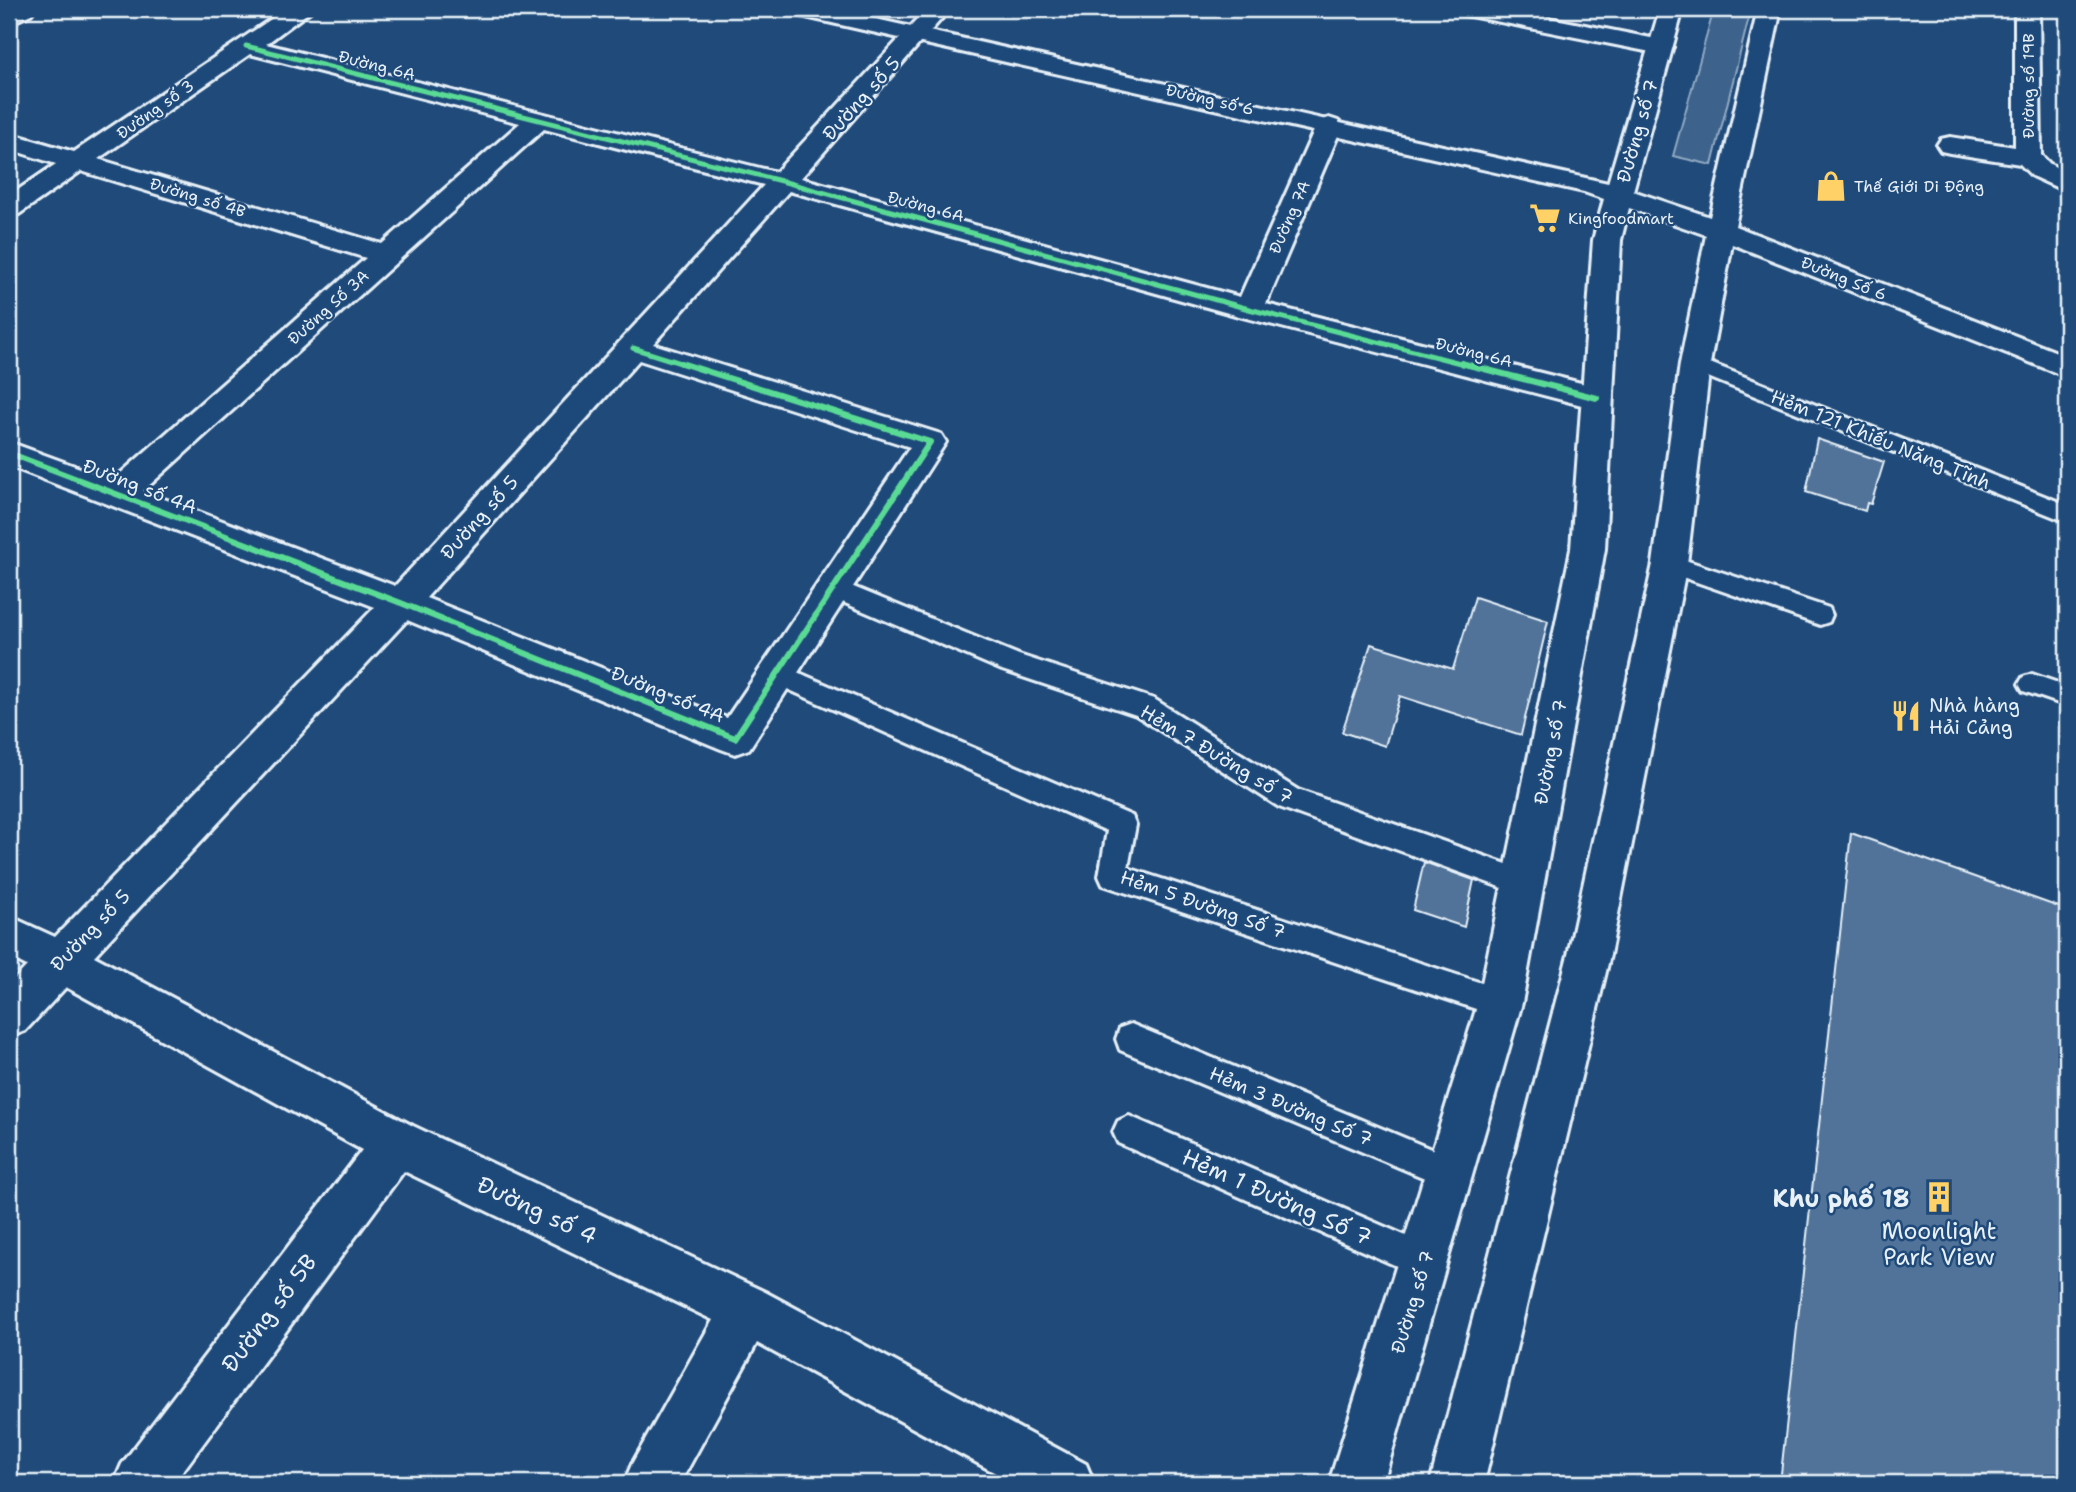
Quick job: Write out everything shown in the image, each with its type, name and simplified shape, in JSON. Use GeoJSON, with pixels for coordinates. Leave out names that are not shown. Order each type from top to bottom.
{"type":"FeatureCollection","features":[{"type":"Feature","properties":{"kind":"street"},"geometry":{"type":"LineString","coordinates":[[9,17],[23,9]]}},
{"type":"Feature","properties":{"kind":"street","name":"Đường số 3"},"geometry":{"type":"LineString","coordinates":[[9,208],[301,9]]}},
{"type":"Feature","properties":{"kind":"street","name":"Đường số 6"},"geometry":{"type":"LineString","coordinates":[[801,9],[1329,126],[1618,194]]}},
{"type":"Feature","properties":{"kind":"street","name":"Đường số 5"},"geometry":{"type":"LineString","coordinates":[[9,1016],[401,603],[939,9]]}},
{"type":"Feature","properties":{"kind":"street"},"geometry":{"type":"LineString","coordinates":[[1470,9],[1661,47]]}},
{"type":"Feature","properties":{"kind":"street","name":"Đường số 7"},"geometry":{"type":"LineString","coordinates":[[1356,1483],[1500,1003],[1588,549],[1607,240],[1672,9]]}},
{"type":"Feature","properties":{"kind":"street"},"geometry":{"type":"LineString","coordinates":[[1457,1483],[1589,955],[1670,564],[1695,364],[1721,230],[1770,9]]}},
{"type":"Feature","properties":{"kind":"street","name":"Đường số 19B"},"geometry":{"type":"LineString","coordinates":[[2027,9],[2028,157],[2040,170],[2067,184]]}},
{"type":"Feature","properties":{"kind":"street","name":"Đường 6A"},"geometry":{"type":"LineString","coordinates":[[246,46],[785,182],[1249,309],[1597,398]]}},
{"type":"Feature","properties":{"kind":"street","name":"Đường Số 3A"},"geometry":{"type":"LineString","coordinates":[[117,494],[538,120]]}},
{"type":"Feature","properties":{"kind":"street","name":"Đường 7A"},"geometry":{"type":"LineString","coordinates":[[1249,309],[1329,126]]}},
{"type":"Feature","properties":{"kind":"street","name":"Đường số 4B"},"geometry":{"type":"LineString","coordinates":[[9,141],[386,255]]}},
{"type":"Feature","properties":{"kind":"street"},"geometry":{"type":"LineString","coordinates":[[1950,145],[2028,157]]}},
{"type":"Feature","properties":{"kind":"street","name":"Đường Số 6"},"geometry":{"type":"LineString","coordinates":[[1618,194],[1721,230],[2067,367]]}},
{"type":"Feature","properties":{"kind":"street","name":"Đường số 4A"},"geometry":{"type":"LineString","coordinates":[[9,453],[401,603],[735,738],[930,442],[633,348]]}},
{"type":"Feature","properties":{"kind":"street","name":"Đường số 4"},"geometry":{"type":"LineString","coordinates":[[9,936],[61,961],[396,1143],[747,1310],[1067,1483]]}},
{"type":"Feature","properties":{"kind":"street","name":"Đường số 5B"},"geometry":{"type":"LineString","coordinates":[[141,1483],[396,1143]]}},
{"type":"Feature","properties":{"kind":"street"},"geometry":{"type":"LineString","coordinates":[[651,1483],[747,1310]]}},
{"type":"Feature","properties":{"kind":"lane","name":"Hẻm 121 Khiếu Năng Tĩnh"},"geometry":{"type":"LineString","coordinates":[[1695,364],[2067,514]]}},
{"type":"Feature","properties":{"kind":"lane"},"geometry":{"type":"LineString","coordinates":[[1670,564],[1820,615]]}},
{"type":"Feature","properties":{"kind":"lane","name":"Hẻm 7 Đường số 7"},"geometry":{"type":"LineString","coordinates":[[834,588],[1011,663],[1144,707],[1289,799],[1525,883]]}},
{"type":"Feature","properties":{"kind":"lane","name":"Hẻm 5 Đường Số 7"},"geometry":{"type":"LineString","coordinates":[[776,673],[1122,825],[1113,876],[1500,1003]]}},
{"type":"Feature","properties":{"kind":"lane"},"geometry":{"type":"LineString","coordinates":[[2032,684],[2067,696]]}},
{"type":"Feature","properties":{"kind":"lane","name":"Hẻm 3 Đường Số 7"},"geometry":{"type":"LineString","coordinates":[[1131,1039],[1451,1173]]}},
{"type":"Feature","properties":{"kind":"lane","name":"Hẻm 1 Đường Số 7"},"geometry":{"type":"LineString","coordinates":[[1129,1132],[1424,1261]]}},
{"type":"Feature","properties":{"kind":"shaded area"},"geometry":{"type":"Polygon","coordinates":[[[1714,9],[1751,9],[1712,165],[1673,156],[1714,9]]]}},
{"type":"Feature","properties":{"kind":"building"},"geometry":{"type":"Polygon","coordinates":[[[1817,439],[1884,462],[1871,504],[1867,503],[1865,511],[1806,492],[1817,439]]]}},
{"type":"Feature","properties":{"kind":"building"},"geometry":{"type":"Polygon","coordinates":[[[1475,597],[1548,621],[1521,735],[1400,696],[1385,746],[1342,732],[1371,644],[1453,669],[1475,597]]]}},
{"type":"Feature","properties":{"kind":"building","name":"Moonlight Park View"},"geometry":{"type":"Polygon","coordinates":[[[1851,833],[2067,910],[2067,1483],[1780,1483],[1851,833]]]}},
{"type":"Feature","properties":{"kind":"building"},"geometry":{"type":"Polygon","coordinates":[[[1424,862],[1474,880],[1464,927],[1413,910],[1424,862]]]}},
{"type":"Feature","properties":{"kind":"cycle path"},"geometry":{"type":"LineString","coordinates":[[246,46],[785,182],[1249,309],[1597,398]]}},
{"type":"Feature","properties":{"kind":"cycle path"},"geometry":{"type":"LineString","coordinates":[[9,453],[401,603],[735,738],[930,442],[633,348]]}},
{"type":"Feature","properties":{"kind":"place","name":"Thế Giới Di Động"},"geometry":{"type":"Point","coordinates":[1831,186]}},
{"type":"Feature","properties":{"kind":"place","name":"Kingfoodmart"},"geometry":{"type":"Point","coordinates":[1545,218]}},
{"type":"Feature","properties":{"kind":"place","name":"Nhà hàng Hải Cảng"},"geometry":{"type":"Point","coordinates":[1906,716]}},
{"type":"Feature","properties":{"kind":"place","name":"Moonlight Park View"},"geometry":{"type":"Point","coordinates":[1939,1197]}},
{"type":"Feature","properties":{"kind":"district","name":"Khu phố 18"},"geometry":{"type":"Point","coordinates":[1841,1199]}}]}
